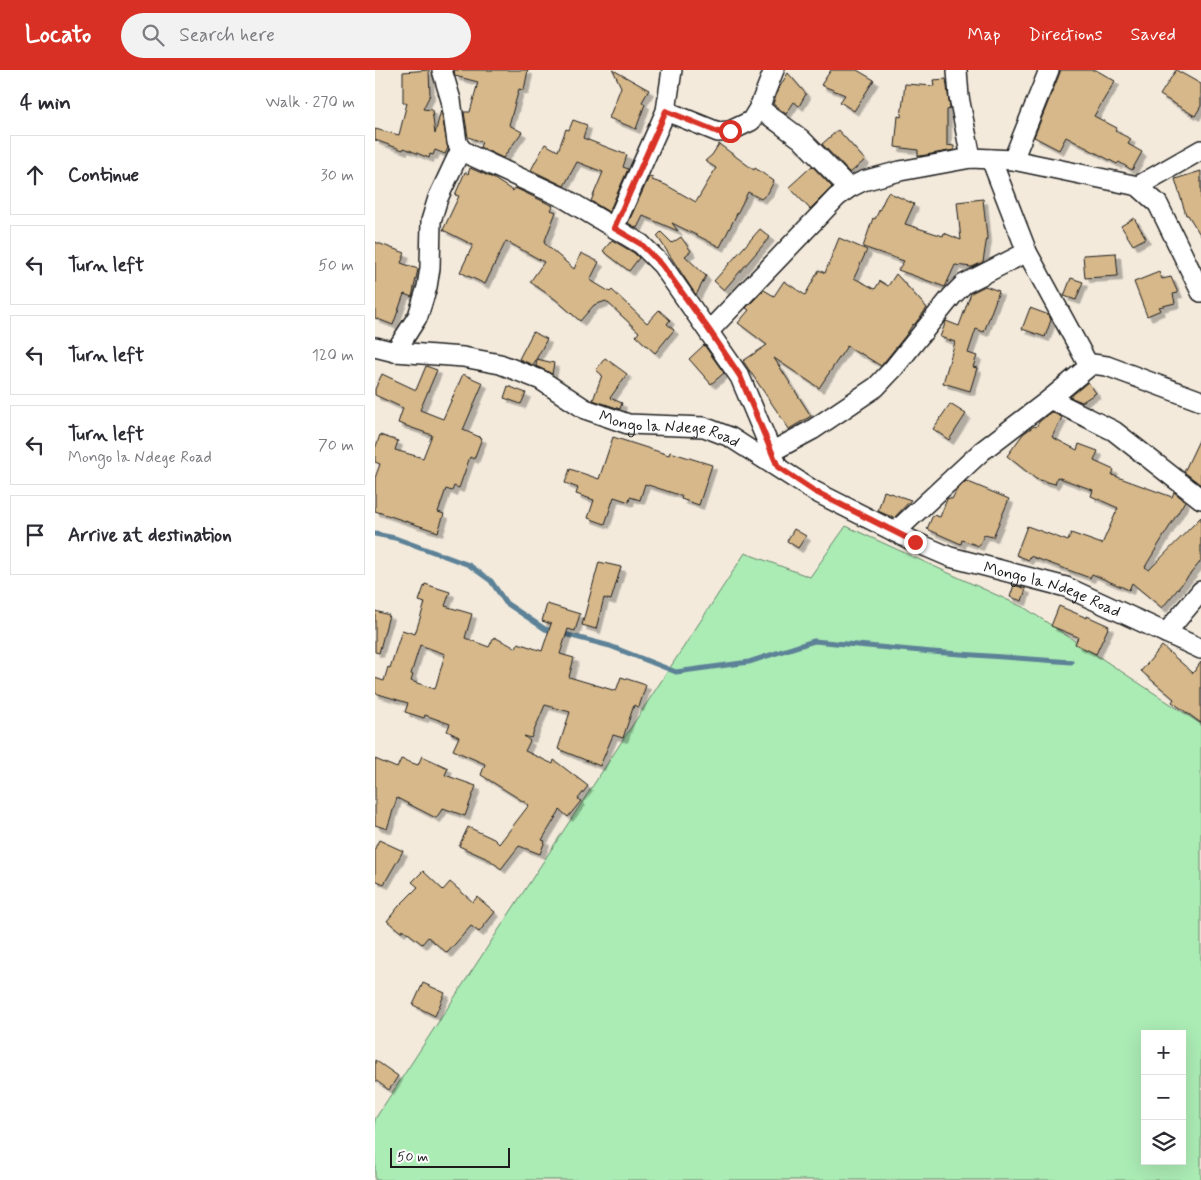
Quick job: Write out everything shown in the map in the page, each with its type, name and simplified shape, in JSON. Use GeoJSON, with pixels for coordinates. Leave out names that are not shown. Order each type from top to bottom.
{"type":"FeatureCollection","features":[{"type":"Feature","properties":{"kind":"street"},"geometry":{"type":"LineString","coordinates":[[443,70],[451,100],[457,142],[461,149],[470,155],[564,198],[641,244],[662,265],[740,376],[774,460],[812,430],[876,386],[899,362],[952,296],[964,284],[1027,252]]}},
{"type":"Feature","properties":{"kind":"street"},"geometry":{"type":"LineString","coordinates":[[614,228],[666,111],[672,70]]}},
{"type":"Feature","properties":{"kind":"street"},"geometry":{"type":"LineString","coordinates":[[666,111],[718,132],[730,131],[751,121],[759,108],[774,70]]}},
{"type":"Feature","properties":{"kind":"street"},"geometry":{"type":"LineString","coordinates":[[957,70],[959,97],[971,158]]}},
{"type":"Feature","properties":{"kind":"street"},"geometry":{"type":"LineString","coordinates":[[1013,160],[1049,70]]}},
{"type":"Feature","properties":{"kind":"street"},"geometry":{"type":"LineString","coordinates":[[759,108],[801,139],[849,188]]}},
{"type":"Feature","properties":{"kind":"street"},"geometry":{"type":"LineString","coordinates":[[395,352],[418,316],[427,287],[430,268],[431,221],[438,198],[461,149]]}},
{"type":"Feature","properties":{"kind":"street"},"geometry":{"type":"LineString","coordinates":[[1138,186],[1201,150]]}},
{"type":"Feature","properties":{"kind":"street"},"geometry":{"type":"LineString","coordinates":[[709,330],[837,198],[849,188],[863,181],[900,171],[971,158],[1013,160],[1138,186],[1158,204],[1201,292]]}},
{"type":"Feature","properties":{"kind":"street"},"geometry":{"type":"LineString","coordinates":[[991,159],[1027,252],[1089,366]]}},
{"type":"Feature","properties":{"kind":"street","name":"Mongo la Ndege Road"},"geometry":{"type":"LineString","coordinates":[[375,346],[395,352],[463,356],[500,364],[541,380],[585,408],[628,424],[704,427],[730,437],[774,460],[814,491],[895,532],[950,557],[1066,587],[1201,649]]}},
{"type":"Feature","properties":{"kind":"street"},"geometry":{"type":"LineString","coordinates":[[895,532],[982,451],[1093,364],[1107,366],[1201,400]]}},
{"type":"Feature","properties":{"kind":"street"},"geometry":{"type":"LineString","coordinates":[[1050,399],[1114,431],[1201,499]]}},
{"type":"Feature","properties":{"kind":"street"},"geometry":{"type":"LineString","coordinates":[[1166,633],[1201,591]]}},
{"type":"Feature","properties":{"kind":"green space"},"geometry":{"type":"Polygon","coordinates":[[[846,526],[1025,608],[1201,724],[1201,1180],[375,1180],[375,1119],[745,553],[810,577],[846,526]]]}},
{"type":"Feature","properties":{"kind":"building"},"geometry":{"type":"Polygon","coordinates":[[[429,70],[430,95],[423,109],[432,110],[435,134],[441,110],[448,148],[445,154],[435,150],[433,155],[430,154],[429,158],[404,148],[403,150],[375,140],[375,129],[399,135],[407,103],[403,103],[403,72],[429,70]]]}},
{"type":"Feature","properties":{"kind":"building"},"geometry":{"type":"Polygon","coordinates":[[[454,70],[528,70],[524,90],[519,89],[509,125],[522,132],[503,158],[480,147],[482,142],[468,137],[464,112],[470,112],[478,82],[455,76],[454,70]]]}},
{"type":"Feature","properties":{"kind":"building"},"geometry":{"type":"Polygon","coordinates":[[[613,70],[649,90],[642,102],[645,104],[636,129],[609,118],[621,87],[613,70]]]}},
{"type":"Feature","properties":{"kind":"building"},"geometry":{"type":"Polygon","coordinates":[[[831,70],[857,70],[874,80],[854,111],[840,102],[845,95],[821,85],[831,70]]]}},
{"type":"Feature","properties":{"kind":"building"},"geometry":{"type":"Polygon","coordinates":[[[1061,70],[1096,70],[1115,81],[1094,116],[1117,128],[1115,131],[1131,139],[1128,144],[1142,152],[1132,170],[1066,137],[1059,150],[1034,137],[1061,70]]]}},
{"type":"Feature","properties":{"kind":"building"},"geometry":{"type":"Polygon","coordinates":[[[1176,70],[1201,84],[1201,106],[1195,116],[1160,95],[1176,70]]]}},
{"type":"Feature","properties":{"kind":"building"},"geometry":{"type":"Polygon","coordinates":[[[788,73],[806,94],[799,106],[794,102],[786,114],[773,104],[779,88],[788,73]]]}},
{"type":"Feature","properties":{"kind":"building"},"geometry":{"type":"Polygon","coordinates":[[[946,79],[950,109],[947,110],[947,145],[954,146],[954,150],[918,156],[918,150],[895,147],[898,116],[901,117],[905,84],[934,86],[933,80],[946,79]]]}},
{"type":"Feature","properties":{"kind":"building"},"geometry":{"type":"Polygon","coordinates":[[[573,120],[587,125],[583,138],[627,155],[623,167],[628,169],[609,212],[591,201],[603,172],[577,162],[564,186],[531,170],[545,144],[558,151],[566,129],[569,130],[573,120]]]}},
{"type":"Feature","properties":{"kind":"building"},"geometry":{"type":"Polygon","coordinates":[[[838,130],[865,160],[850,173],[822,144],[838,130]]]}},
{"type":"Feature","properties":{"kind":"building"},"geometry":{"type":"Polygon","coordinates":[[[719,144],[754,170],[755,168],[774,181],[768,193],[761,199],[748,192],[720,247],[672,223],[678,231],[643,216],[637,228],[628,223],[649,177],[696,202],[716,168],[705,161],[712,155],[719,144]]]}},
{"type":"Feature","properties":{"kind":"building"},"geometry":{"type":"Polygon","coordinates":[[[812,166],[832,187],[810,209],[789,187],[812,166]]]}},
{"type":"Feature","properties":{"kind":"building"},"geometry":{"type":"Polygon","coordinates":[[[470,168],[493,178],[513,191],[515,188],[553,206],[551,210],[556,212],[544,243],[574,269],[581,253],[599,262],[590,280],[610,292],[612,290],[647,323],[659,310],[670,320],[667,324],[674,330],[655,353],[636,336],[639,332],[606,301],[594,305],[580,321],[555,299],[530,282],[544,262],[506,241],[485,284],[460,272],[473,245],[443,230],[459,196],[455,195],[465,172],[468,174],[470,168]]]}},
{"type":"Feature","properties":{"kind":"building"},"geometry":{"type":"Polygon","coordinates":[[[1201,171],[1201,236],[1188,215],[1186,215],[1175,179],[1201,171]]]}},
{"type":"Feature","properties":{"kind":"building"},"geometry":{"type":"Polygon","coordinates":[[[888,192],[914,204],[905,224],[943,236],[944,233],[961,240],[957,202],[983,199],[987,237],[983,262],[972,267],[955,265],[945,287],[898,270],[904,261],[863,247],[873,218],[875,219],[888,192]]]}},
{"type":"Feature","properties":{"kind":"building"},"geometry":{"type":"Polygon","coordinates":[[[1134,218],[1146,238],[1133,245],[1121,226],[1134,218]]]}},
{"type":"Feature","properties":{"kind":"building"},"geometry":{"type":"Polygon","coordinates":[[[760,229],[770,237],[724,290],[714,281],[760,229]]]}},
{"type":"Feature","properties":{"kind":"building"},"geometry":{"type":"Polygon","coordinates":[[[661,232],[672,243],[681,237],[691,251],[685,256],[706,276],[696,295],[657,236],[661,232]]]}},
{"type":"Feature","properties":{"kind":"building"},"geometry":{"type":"Polygon","coordinates":[[[839,238],[867,250],[854,278],[875,289],[880,281],[888,286],[896,274],[927,308],[881,366],[847,346],[819,388],[774,358],[811,416],[789,429],[743,361],[767,345],[738,323],[749,310],[746,308],[764,290],[774,296],[784,281],[805,295],[819,270],[825,273],[839,238]]]}},
{"type":"Feature","properties":{"kind":"building"},"geometry":{"type":"Polygon","coordinates":[[[612,240],[639,258],[629,271],[603,251],[612,240]]]}},
{"type":"Feature","properties":{"kind":"building"},"geometry":{"type":"Polygon","coordinates":[[[375,242],[405,253],[401,263],[418,269],[412,297],[404,294],[393,325],[375,318],[375,242]]]}},
{"type":"Feature","properties":{"kind":"building"},"geometry":{"type":"Polygon","coordinates":[[[1116,253],[1118,276],[1085,278],[1083,255],[1116,253]]]}},
{"type":"Feature","properties":{"kind":"building"},"geometry":{"type":"Polygon","coordinates":[[[1159,272],[1162,279],[1171,277],[1178,293],[1173,294],[1175,303],[1159,307],[1161,310],[1147,316],[1134,282],[1159,272]]]}},
{"type":"Feature","properties":{"kind":"building"},"geometry":{"type":"Polygon","coordinates":[[[1071,278],[1083,282],[1076,300],[1064,296],[1071,278]]]}},
{"type":"Feature","properties":{"kind":"building"},"geometry":{"type":"Polygon","coordinates":[[[985,286],[999,291],[984,332],[976,329],[968,353],[977,356],[973,367],[977,368],[970,391],[943,383],[955,342],[940,337],[946,321],[959,326],[971,293],[985,286]]]}},
{"type":"Feature","properties":{"kind":"building"},"geometry":{"type":"Polygon","coordinates":[[[1030,308],[1049,315],[1051,320],[1045,337],[1022,329],[1030,308]]]}},
{"type":"Feature","properties":{"kind":"building"},"geometry":{"type":"Polygon","coordinates":[[[533,332],[547,339],[533,365],[519,359],[533,332]]]}},
{"type":"Feature","properties":{"kind":"building"},"geometry":{"type":"Polygon","coordinates":[[[704,345],[724,373],[711,384],[689,359],[704,345]]]}},
{"type":"Feature","properties":{"kind":"building"},"geometry":{"type":"Polygon","coordinates":[[[605,358],[627,374],[610,398],[622,403],[620,409],[593,400],[602,375],[596,370],[605,358]]]}},
{"type":"Feature","properties":{"kind":"building"},"geometry":{"type":"Polygon","coordinates":[[[537,359],[554,363],[552,374],[536,366],[537,359]]]}},
{"type":"Feature","properties":{"kind":"building"},"geometry":{"type":"Polygon","coordinates":[[[426,366],[437,370],[420,410],[443,419],[463,374],[483,383],[463,430],[482,438],[474,459],[470,457],[459,488],[454,486],[452,491],[446,489],[438,512],[444,514],[438,532],[375,511],[375,478],[380,464],[375,462],[375,449],[380,435],[398,441],[395,450],[423,458],[432,435],[398,423],[403,408],[375,395],[375,389],[382,374],[416,390],[426,366]]]}},
{"type":"Feature","properties":{"kind":"building"},"geometry":{"type":"Polygon","coordinates":[[[1088,382],[1096,393],[1082,402],[1070,397],[1088,382]]]}},
{"type":"Feature","properties":{"kind":"building"},"geometry":{"type":"Polygon","coordinates":[[[508,386],[526,393],[521,404],[504,398],[508,386]]]}},
{"type":"Feature","properties":{"kind":"building"},"geometry":{"type":"Polygon","coordinates":[[[950,404],[966,414],[949,440],[933,429],[950,404]]]}},
{"type":"Feature","properties":{"kind":"building"},"geometry":{"type":"Polygon","coordinates":[[[1051,412],[1062,417],[1052,437],[1077,450],[1079,444],[1098,451],[1094,461],[1114,470],[1112,475],[1172,497],[1174,492],[1185,501],[1145,567],[1149,570],[1201,517],[1201,561],[1162,608],[1132,583],[1129,590],[1092,574],[1090,578],[1030,556],[1029,560],[1016,555],[1027,526],[1068,541],[1071,533],[1102,544],[1118,508],[1091,496],[1093,490],[1057,477],[1055,484],[1036,479],[1007,456],[1023,434],[1034,426],[1036,427],[1051,412]]]}},
{"type":"Feature","properties":{"kind":"building"},"geometry":{"type":"Polygon","coordinates":[[[1201,436],[1201,485],[1184,472],[1201,436]]]}},
{"type":"Feature","properties":{"kind":"building"},"geometry":{"type":"Polygon","coordinates":[[[613,437],[669,455],[670,452],[712,465],[699,505],[681,499],[682,496],[645,484],[640,500],[630,497],[629,502],[614,497],[605,524],[588,518],[594,500],[576,494],[578,488],[565,483],[570,469],[599,479],[613,437]]]}},
{"type":"Feature","properties":{"kind":"building"},"geometry":{"type":"Polygon","coordinates":[[[966,481],[1009,499],[993,537],[984,535],[979,546],[962,540],[961,544],[927,529],[933,515],[940,517],[947,499],[952,499],[956,491],[966,481]]]}},
{"type":"Feature","properties":{"kind":"building"},"geometry":{"type":"Polygon","coordinates":[[[884,491],[911,500],[894,518],[878,511],[884,491]]]}},
{"type":"Feature","properties":{"kind":"building"},"geometry":{"type":"Polygon","coordinates":[[[794,529],[806,536],[798,548],[787,541],[794,529]]]}},
{"type":"Feature","properties":{"kind":"building"},"geometry":{"type":"Polygon","coordinates":[[[599,562],[621,567],[611,600],[604,598],[596,629],[582,625],[599,562]]]}},
{"type":"Feature","properties":{"kind":"building"},"geometry":{"type":"Polygon","coordinates":[[[425,584],[450,592],[445,606],[472,614],[465,638],[489,647],[494,637],[516,648],[518,643],[542,651],[551,624],[542,621],[547,604],[580,614],[575,631],[568,629],[560,654],[574,658],[569,677],[616,691],[621,677],[646,685],[639,707],[634,705],[623,738],[613,735],[600,766],[558,749],[570,712],[545,705],[531,738],[524,736],[530,741],[525,751],[553,764],[554,760],[588,786],[578,799],[581,801],[568,817],[560,810],[542,840],[545,841],[540,854],[519,846],[501,869],[490,860],[459,846],[468,827],[494,839],[499,844],[529,805],[481,775],[485,764],[453,750],[459,737],[447,731],[450,724],[425,715],[424,718],[405,712],[408,703],[375,693],[375,678],[384,681],[402,630],[415,634],[425,603],[419,601],[425,584]],[[420,645],[411,674],[413,675],[411,681],[435,689],[445,654],[420,645]]]}},
{"type":"Feature","properties":{"kind":"building"},"geometry":{"type":"Polygon","coordinates":[[[1014,585],[1026,589],[1022,601],[1010,597],[1014,585]]]}},
{"type":"Feature","properties":{"kind":"building"},"geometry":{"type":"Polygon","coordinates":[[[1059,606],[1109,626],[1096,654],[1075,644],[1078,637],[1051,626],[1059,606]]]}},
{"type":"Feature","properties":{"kind":"building"},"geometry":{"type":"Polygon","coordinates":[[[375,611],[389,615],[379,653],[375,652],[375,611]]]}},
{"type":"Feature","properties":{"kind":"building"},"geometry":{"type":"Polygon","coordinates":[[[1162,646],[1193,673],[1201,662],[1201,723],[1172,702],[1174,699],[1141,671],[1162,646]]]}},
{"type":"Feature","properties":{"kind":"building"},"geometry":{"type":"Polygon","coordinates":[[[422,756],[448,768],[445,775],[476,786],[465,816],[443,808],[436,818],[397,798],[387,829],[375,825],[375,759],[397,768],[401,759],[418,765],[422,756]]]}},
{"type":"Feature","properties":{"kind":"building"},"geometry":{"type":"Polygon","coordinates":[[[379,840],[403,851],[384,884],[375,880],[375,848],[379,840]]]}},
{"type":"Feature","properties":{"kind":"building"},"geometry":{"type":"Polygon","coordinates":[[[423,871],[443,890],[450,882],[473,902],[477,897],[495,912],[479,932],[471,926],[447,953],[428,937],[422,944],[403,929],[401,932],[387,921],[418,887],[412,882],[423,871]]]}},
{"type":"Feature","properties":{"kind":"building"},"geometry":{"type":"Polygon","coordinates":[[[423,983],[445,993],[435,1016],[413,1005],[423,983]]]}},
{"type":"Feature","properties":{"kind":"building"},"geometry":{"type":"Polygon","coordinates":[[[375,1060],[398,1076],[389,1090],[375,1080],[375,1060]]]}},
{"type":"Feature","properties":{"kind":"waterway"},"geometry":{"type":"LineString","coordinates":[[375,534],[395,538],[469,565],[491,581],[506,603],[545,629],[610,646],[676,672],[749,662],[814,641],[1071,662]]}},
{"type":"Feature","properties":{"kind":"route"},"geometry":{"type":"LineString","coordinates":[[730,131],[718,132],[708,129],[666,111],[614,228],[641,244],[662,265],[709,330],[740,376],[778,467],[814,491],[915,542]]}}]}
